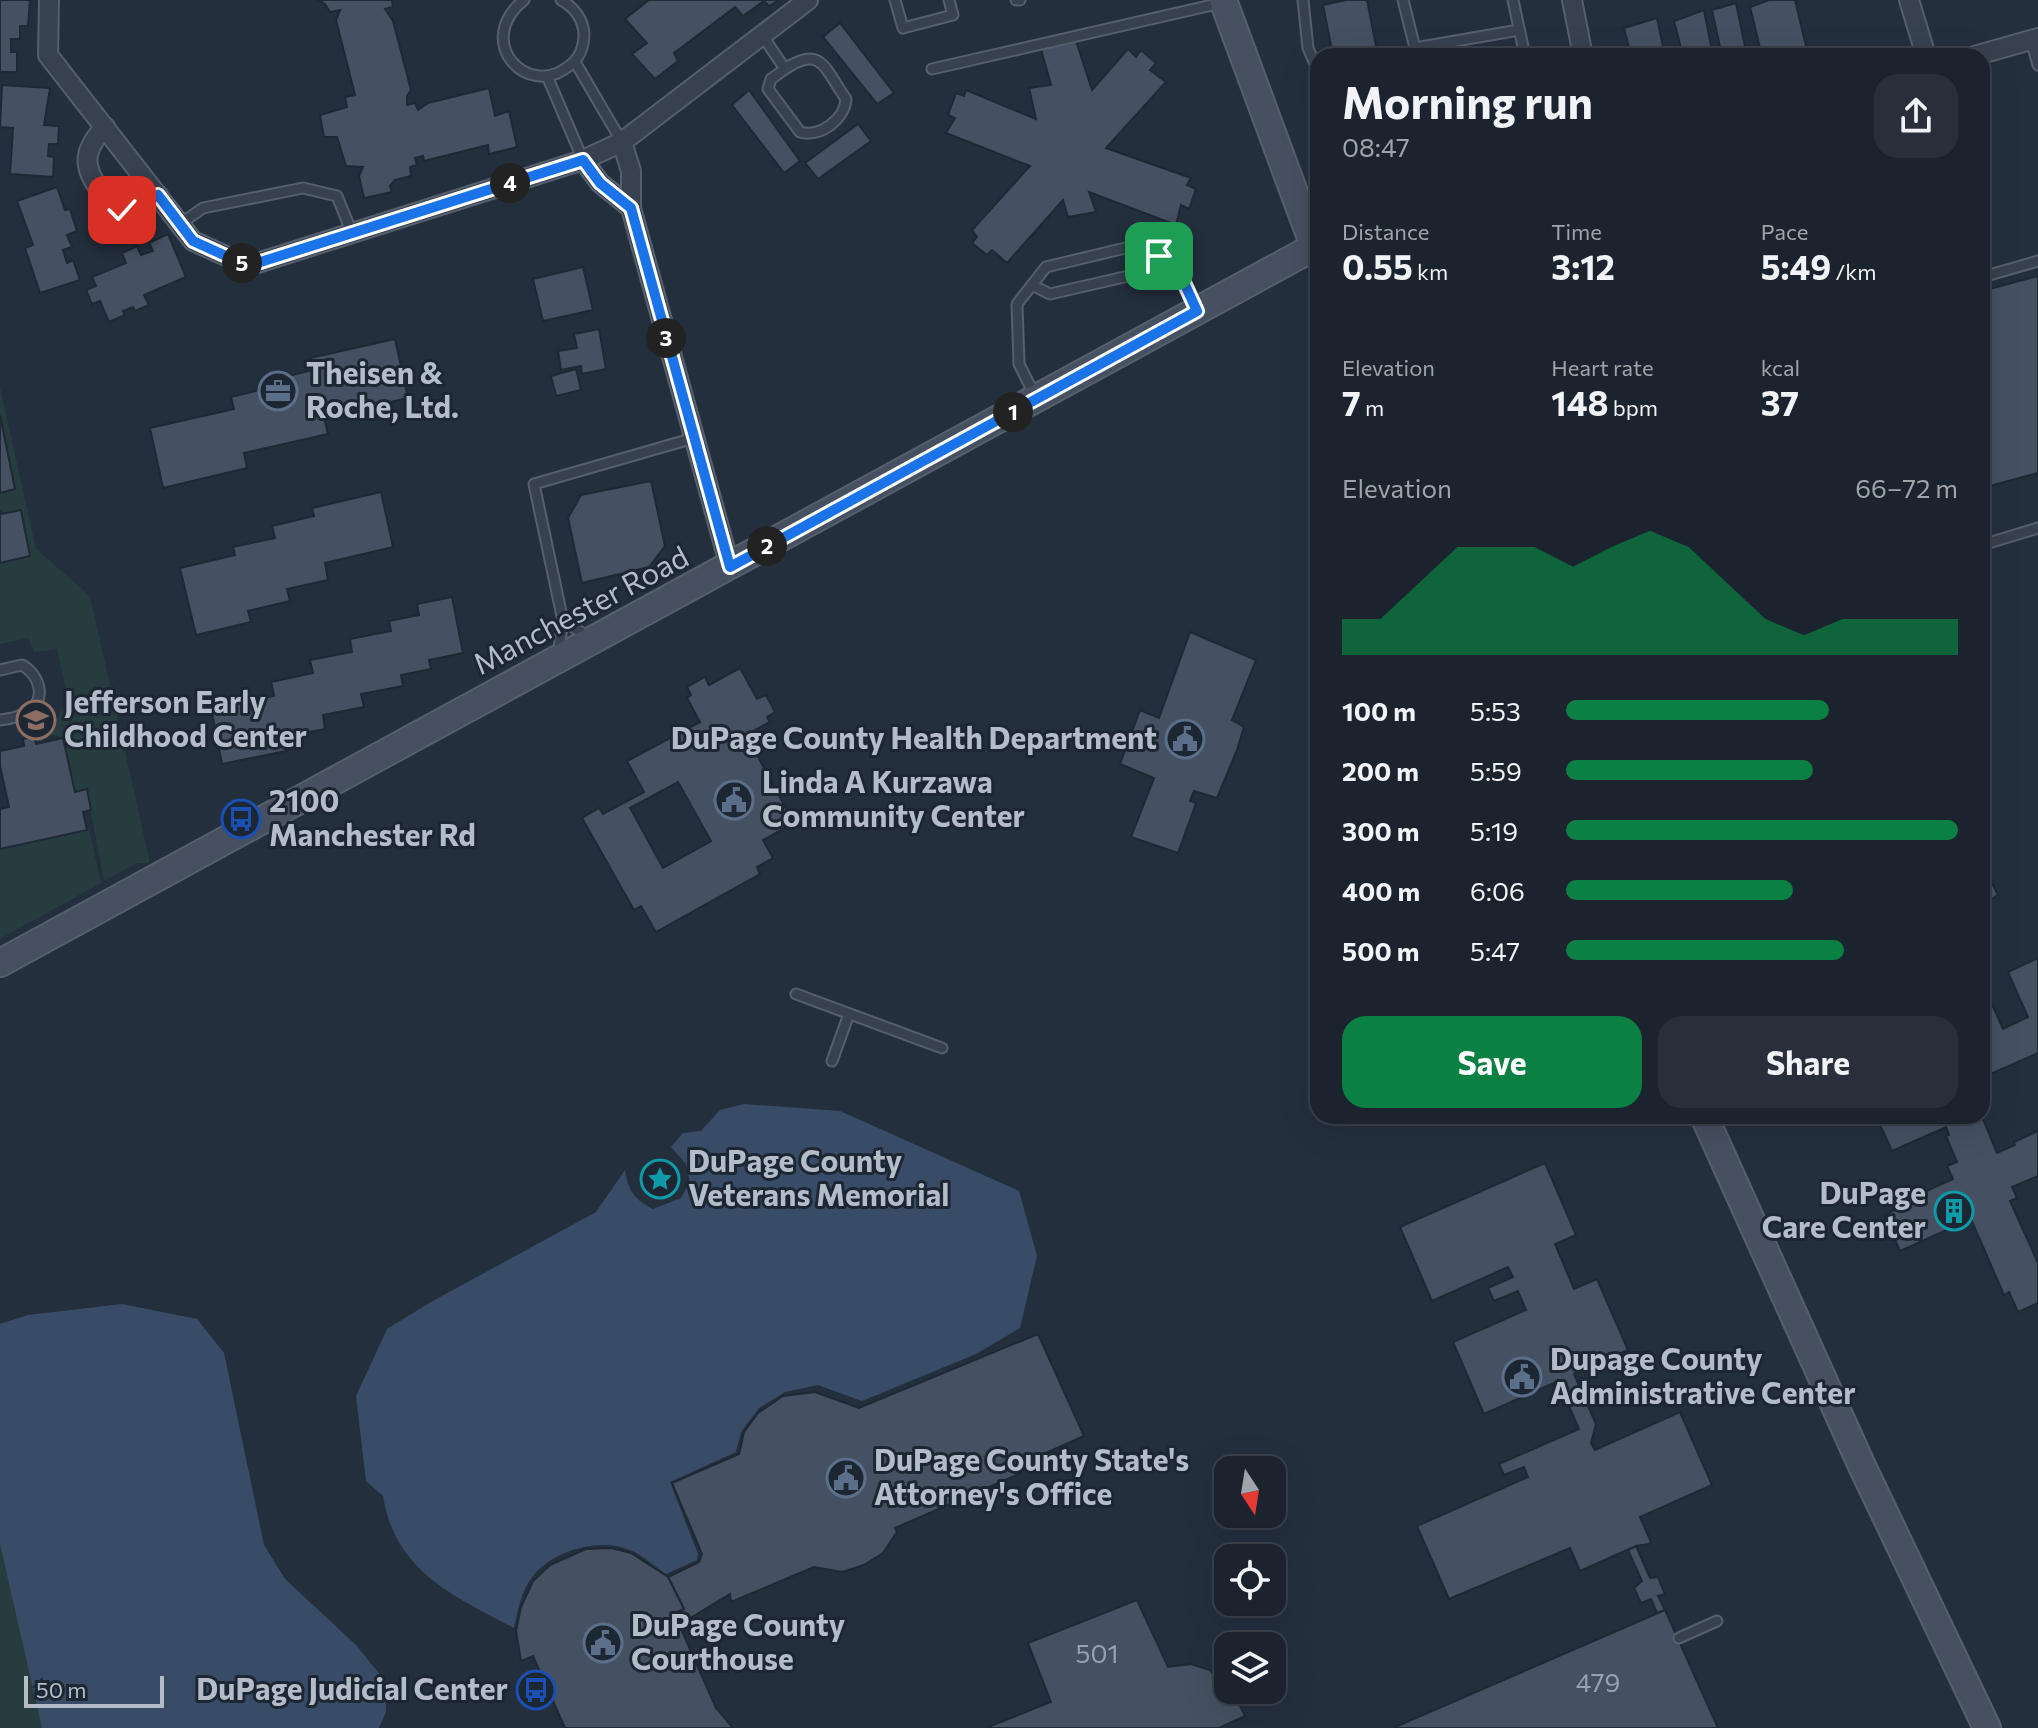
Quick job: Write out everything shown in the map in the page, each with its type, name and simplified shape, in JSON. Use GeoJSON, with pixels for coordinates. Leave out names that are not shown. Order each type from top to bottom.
{"type":"FeatureCollection","features":[{"type":"Feature","properties":{"kind":"street"},"geometry":{"type":"LineString","coordinates":[[49,0],[48,55],[193,241],[248,266],[583,160],[622,142],[808,0]]}},
{"type":"Feature","properties":{"kind":"street"},"geometry":{"type":"LineString","coordinates":[[1572,0],[1581,48]]}},
{"type":"Feature","properties":{"kind":"street"},"geometry":{"type":"LineString","coordinates":[[1909,0],[1924,48]]}},
{"type":"Feature","properties":{"kind":"street"},"geometry":{"type":"LineString","coordinates":[[1226,1],[1310,231]]}},
{"type":"Feature","properties":{"kind":"street"},"geometry":{"type":"LineString","coordinates":[[1990,51],[2034,39]]}},
{"type":"Feature","properties":{"kind":"street"},"geometry":{"type":"LineString","coordinates":[[105,127],[95,137],[89,150],[87,164],[90,177],[114,207],[122,210],[138,207],[158,195]]}},
{"type":"Feature","properties":{"kind":"street"},"geometry":{"type":"LineString","coordinates":[[622,142],[631,171],[631,208],[730,567]]}},
{"type":"Feature","properties":{"kind":"street"},"geometry":{"type":"LineString","coordinates":[[583,160],[600,183],[631,208]]}},
{"type":"Feature","properties":{"kind":"street","name":"Manchester Road"},"geometry":{"type":"LineString","coordinates":[[0,963],[1197,311],[1310,254]]}},
{"type":"Feature","properties":{"kind":"street"},"geometry":{"type":"LineString","coordinates":[[1708,1124],[1862,1466],[1987,1728]]}},
{"type":"Feature","properties":{"kind":"lane"},"geometry":{"type":"LineString","coordinates":[[524,0],[512,10],[504,24],[502,40],[507,55],[517,67],[531,75],[547,76],[562,72],[575,62],[582,48],[584,32],[579,17],[569,4],[561,0]]}},
{"type":"Feature","properties":{"kind":"lane"},"geometry":{"type":"LineString","coordinates":[[895,0],[903,28],[953,15],[949,0]]}},
{"type":"Feature","properties":{"kind":"lane"},"geometry":{"type":"LineString","coordinates":[[1303,0],[1310,53]]}},
{"type":"Feature","properties":{"kind":"lane"},"geometry":{"type":"LineString","coordinates":[[1403,0],[1415,48],[1519,30]]}},
{"type":"Feature","properties":{"kind":"lane"},"geometry":{"type":"LineString","coordinates":[[1513,0],[1523,48]]}},
{"type":"Feature","properties":{"kind":"lane"},"geometry":{"type":"LineString","coordinates":[[932,69],[1226,1]]}},
{"type":"Feature","properties":{"kind":"lane"},"geometry":{"type":"LineString","coordinates":[[762,35],[785,69]]}},
{"type":"Feature","properties":{"kind":"lane"},"geometry":{"type":"LineString","coordinates":[[2034,39],[2038,65]]}},
{"type":"Feature","properties":{"kind":"lane"},"geometry":{"type":"LineString","coordinates":[[814,57],[846,99],[841,117],[819,131],[800,132],[768,89],[771,79],[785,69],[800,59],[814,57]]}},
{"type":"Feature","properties":{"kind":"lane"},"geometry":{"type":"LineString","coordinates":[[575,62],[622,142]]}},
{"type":"Feature","properties":{"kind":"lane"},"geometry":{"type":"LineString","coordinates":[[547,76],[583,160]]}},
{"type":"Feature","properties":{"kind":"lane"},"geometry":{"type":"LineString","coordinates":[[180,224],[203,208],[303,188],[337,196],[352,233]]}},
{"type":"Feature","properties":{"kind":"lane"},"geometry":{"type":"LineString","coordinates":[[1037,399],[1019,364],[1017,304],[1046,267],[1138,245],[1176,265],[1197,311]]}},
{"type":"Feature","properties":{"kind":"lane"},"geometry":{"type":"LineString","coordinates":[[1032,285],[1050,294],[1146,272],[1159,256]]}},
{"type":"Feature","properties":{"kind":"lane"},"geometry":{"type":"LineString","coordinates":[[1990,275],[2038,261]]}},
{"type":"Feature","properties":{"kind":"lane"},"geometry":{"type":"LineString","coordinates":[[558,660],[563,621],[534,484],[694,438]]}},
{"type":"Feature","properties":{"kind":"lane"},"geometry":{"type":"LineString","coordinates":[[1990,543],[2038,528]]}},
{"type":"Feature","properties":{"kind":"lane"},"geometry":{"type":"LineString","coordinates":[[563,621],[595,639]]}},
{"type":"Feature","properties":{"kind":"lane"},"geometry":{"type":"LineString","coordinates":[[0,670],[22,665],[32,670],[40,687],[37,702],[29,712],[0,720]]}},
{"type":"Feature","properties":{"kind":"lane"},"geometry":{"type":"LineString","coordinates":[[796,994],[942,1048]]}},
{"type":"Feature","properties":{"kind":"lane"},"geometry":{"type":"LineString","coordinates":[[832,1061],[849,1014]]}},
{"type":"Feature","properties":{"kind":"lane"},"geometry":{"type":"LineString","coordinates":[[1679,1638],[1717,1621]]}},
{"type":"Feature","properties":{"kind":"green space"},"geometry":{"type":"Polygon","coordinates":[[[0,387],[36,549],[90,596],[150,863],[137,863],[104,881],[87,790],[75,792],[63,738],[47,733],[34,738],[27,722],[40,714],[57,720],[68,700],[57,649],[34,652],[28,638],[0,644],[0,387]]]}},
{"type":"Feature","properties":{"kind":"green space"},"geometry":{"type":"Polygon","coordinates":[[[89,829],[101,883],[0,939],[0,849],[89,829]]]}},
{"type":"Feature","properties":{"kind":"green space"},"geometry":{"type":"Polygon","coordinates":[[[0,1366],[101,1728],[0,1728],[0,1366]]]}},
{"type":"Feature","properties":{"kind":"water"},"geometry":{"type":"Polygon","coordinates":[[[744,1104],[840,1111],[1019,1191],[1037,1256],[1020,1328],[976,1354],[862,1401],[818,1385],[785,1392],[759,1408],[741,1432],[736,1452],[670,1482],[698,1554],[697,1560],[666,1574],[640,1555],[618,1546],[578,1548],[552,1559],[533,1576],[520,1601],[514,1628],[430,1578],[400,1544],[383,1496],[366,1481],[356,1396],[387,1329],[596,1212],[625,1170],[633,1194],[653,1209],[681,1198],[690,1182],[686,1164],[671,1147],[683,1133],[701,1131],[720,1110],[744,1104]]]}},
{"type":"Feature","properties":{"kind":"water"},"geometry":{"type":"Polygon","coordinates":[[[122,1304],[197,1319],[224,1353],[264,1545],[285,1579],[356,1645],[385,1681],[386,1712],[379,1728],[42,1728],[0,1544],[0,1324],[28,1315],[122,1304]]]}},
{"type":"Feature","properties":{"kind":"building"},"geometry":{"type":"Polygon","coordinates":[[[0,0],[30,0],[28,26],[20,26],[20,39],[11,39],[11,52],[17,52],[17,72],[0,72],[0,0]]]}},
{"type":"Feature","properties":{"kind":"building"},"geometry":{"type":"Polygon","coordinates":[[[318,0],[392,0],[393,7],[385,9],[393,21],[411,90],[407,105],[415,103],[418,110],[428,103],[489,88],[495,116],[509,111],[517,147],[489,154],[488,145],[424,161],[423,156],[415,158],[417,165],[410,167],[411,176],[395,180],[390,186],[392,192],[364,198],[359,176],[363,167],[346,166],[337,137],[324,137],[320,115],[347,107],[345,97],[355,95],[336,20],[340,10],[330,12],[318,0]]]}},
{"type":"Feature","properties":{"kind":"building"},"geometry":{"type":"Polygon","coordinates":[[[649,0],[779,0],[769,6],[764,1],[743,16],[735,7],[674,53],[678,61],[655,79],[632,54],[647,43],[625,19],[649,0]]]}},
{"type":"Feature","properties":{"kind":"building"},"geometry":{"type":"Polygon","coordinates":[[[1367,0],[1376,48],[1331,48],[1323,5],[1367,0]]]}},
{"type":"Feature","properties":{"kind":"building"},"geometry":{"type":"Polygon","coordinates":[[[1769,0],[1795,0],[1807,48],[1760,48],[1750,7],[1769,0]]]}},
{"type":"Feature","properties":{"kind":"building"},"geometry":{"type":"Polygon","coordinates":[[[1736,3],[1745,48],[1720,48],[1712,10],[1736,3]]]}},
{"type":"Feature","properties":{"kind":"building"},"geometry":{"type":"Polygon","coordinates":[[[1704,10],[1711,48],[1681,48],[1674,21],[1704,10]]]}},
{"type":"Feature","properties":{"kind":"building"},"geometry":{"type":"Polygon","coordinates":[[[1657,18],[1663,48],[1629,48],[1624,28],[1657,18]]]}},
{"type":"Feature","properties":{"kind":"building"},"geometry":{"type":"Polygon","coordinates":[[[840,23],[894,93],[877,104],[823,37],[840,23]]]}},
{"type":"Feature","properties":{"kind":"building"},"geometry":{"type":"Polygon","coordinates":[[[1076,41],[1092,90],[1128,49],[1136,57],[1141,50],[1156,63],[1150,70],[1166,82],[1106,148],[1191,178],[1187,185],[1196,189],[1189,209],[1181,205],[1176,225],[1089,192],[1096,212],[1068,217],[1063,200],[1007,263],[992,250],[987,255],[972,243],[977,237],[972,230],[1030,166],[946,133],[955,118],[948,115],[956,93],[964,96],[966,90],[1036,119],[1029,88],[1051,85],[1041,49],[1076,41]]]}},
{"type":"Feature","properties":{"kind":"building"},"geometry":{"type":"Polygon","coordinates":[[[2,85],[50,88],[44,125],[59,126],[58,144],[49,144],[48,156],[54,157],[53,177],[10,174],[13,128],[0,127],[2,85]]]}},
{"type":"Feature","properties":{"kind":"building"},"geometry":{"type":"Polygon","coordinates":[[[749,90],[800,161],[784,173],[732,105],[749,90]]]}},
{"type":"Feature","properties":{"kind":"building"},"geometry":{"type":"Polygon","coordinates":[[[858,124],[871,141],[818,179],[805,163],[858,124]]]}},
{"type":"Feature","properties":{"kind":"building"},"geometry":{"type":"Polygon","coordinates":[[[57,187],[65,210],[70,209],[77,231],[67,235],[72,247],[63,250],[67,263],[73,260],[80,280],[40,293],[25,248],[33,245],[17,201],[57,187]]]}},
{"type":"Feature","properties":{"kind":"building"},"geometry":{"type":"Polygon","coordinates":[[[168,234],[186,277],[144,295],[149,305],[135,311],[133,307],[123,311],[125,315],[109,322],[100,301],[92,304],[86,290],[96,286],[92,277],[126,263],[122,253],[137,246],[141,255],[153,251],[149,243],[168,234]]]}},
{"type":"Feature","properties":{"kind":"building"},"geometry":{"type":"Polygon","coordinates":[[[583,267],[593,310],[543,321],[533,279],[583,267]]]}},
{"type":"Feature","properties":{"kind":"building"},"geometry":{"type":"Polygon","coordinates":[[[2038,276],[2038,473],[1990,486],[1990,289],[2038,276]]]}},
{"type":"Feature","properties":{"kind":"building"},"geometry":{"type":"Polygon","coordinates":[[[599,329],[606,369],[582,374],[581,366],[561,370],[558,351],[577,348],[574,334],[599,329]]]}},
{"type":"Feature","properties":{"kind":"building"},"geometry":{"type":"Polygon","coordinates":[[[395,339],[408,398],[324,417],[328,434],[244,453],[247,468],[163,488],[150,428],[234,409],[231,397],[273,387],[271,380],[313,370],[310,358],[395,339]]]}},
{"type":"Feature","properties":{"kind":"building"},"geometry":{"type":"Polygon","coordinates":[[[576,369],[581,390],[556,396],[551,376],[576,369]]]}},
{"type":"Feature","properties":{"kind":"building"},"geometry":{"type":"Polygon","coordinates":[[[0,415],[15,489],[0,493],[0,415]]]}},
{"type":"Feature","properties":{"kind":"building"},"geometry":{"type":"Polygon","coordinates":[[[651,481],[665,546],[649,567],[582,583],[568,518],[581,495],[651,481]]]}},
{"type":"Feature","properties":{"kind":"building"},"geometry":{"type":"Polygon","coordinates":[[[381,492],[393,547],[325,563],[328,580],[287,589],[290,601],[248,611],[251,622],[196,635],[180,568],[235,555],[233,547],[275,538],[272,526],[314,516],[312,508],[381,492]]]}},
{"type":"Feature","properties":{"kind":"building"},"geometry":{"type":"Polygon","coordinates":[[[0,510],[1,514],[21,510],[30,556],[0,563],[0,510]]]}},
{"type":"Feature","properties":{"kind":"building"},"geometry":{"type":"Polygon","coordinates":[[[452,597],[463,653],[429,660],[431,669],[401,675],[403,686],[361,694],[364,707],[323,715],[325,729],[283,737],[286,751],[222,764],[211,708],[274,696],[271,682],[313,673],[310,660],[352,652],[350,639],[391,631],[389,621],[419,615],[417,604],[452,597]]]}},
{"type":"Feature","properties":{"kind":"building","name":"DuPage County Health Department"},"geometry":{"type":"Polygon","coordinates":[[[1190,632],[1256,660],[1232,720],[1244,727],[1237,750],[1217,798],[1194,791],[1190,801],[1196,803],[1178,853],[1131,837],[1154,778],[1120,764],[1140,710],[1159,718],[1190,632]]]}},
{"type":"Feature","properties":{"kind":"building","name":"Linda A Kurzawa Community Center"},"geometry":{"type":"Polygon","coordinates":[[[740,668],[757,699],[766,695],[775,712],[767,717],[770,722],[746,735],[794,823],[763,840],[773,858],[757,867],[760,874],[656,932],[641,906],[634,910],[582,818],[599,808],[603,814],[644,792],[627,761],[700,722],[687,698],[691,695],[687,687],[705,677],[709,685],[740,668]],[[678,782],[630,808],[663,868],[711,841],[678,782]]]}},
{"type":"Feature","properties":{"kind":"building","name":"Jefferson Early Childhood Center"},"geometry":{"type":"Polygon","coordinates":[[[34,736],[36,744],[63,738],[75,792],[87,789],[91,810],[83,812],[87,830],[0,849],[0,809],[9,807],[0,751],[24,746],[23,739],[34,736]]]}},
{"type":"Feature","properties":{"kind":"building"},"geometry":{"type":"Polygon","coordinates":[[[1990,880],[1998,895],[1990,900],[1990,880]]]}},
{"type":"Feature","properties":{"kind":"building"},"geometry":{"type":"Polygon","coordinates":[[[2038,958],[2038,1053],[1990,1074],[1990,1002],[2003,1029],[2028,1017],[2008,972],[2038,958]]]}},
{"type":"Feature","properties":{"kind":"building","name":"DuPage Care Center"},"geometry":{"type":"Polygon","coordinates":[[[1880,1124],[1985,1124],[1997,1153],[2038,1131],[2038,1176],[2012,1187],[2017,1198],[2010,1201],[2038,1263],[2038,1303],[2018,1312],[2009,1292],[2004,1295],[1971,1219],[1900,1251],[1884,1215],[1904,1206],[1902,1202],[1953,1179],[1947,1166],[1957,1162],[1946,1136],[1949,1135],[1946,1127],[1892,1151],[1880,1124]]]}},
{"type":"Feature","properties":{"kind":"building","name":"Dupage County Administrative Center"},"geometry":{"type":"Polygon","coordinates":[[[1545,1163],[1576,1235],[1555,1244],[1574,1289],[1597,1279],[1628,1350],[1574,1374],[1596,1424],[1591,1443],[1595,1450],[1680,1412],[1712,1485],[1640,1517],[1651,1542],[1649,1544],[1636,1546],[1580,1571],[1570,1548],[1449,1599],[1417,1526],[1528,1477],[1524,1467],[1504,1475],[1499,1464],[1579,1429],[1558,1381],[1484,1414],[1453,1342],[1526,1310],[1518,1291],[1494,1301],[1488,1288],[1513,1277],[1508,1267],[1432,1301],[1400,1227],[1545,1163]]]}},
{"type":"Feature","properties":{"kind":"building","name":"DuPage County State's Attorney's Office"},"geometry":{"type":"Polygon","coordinates":[[[1038,1334],[1084,1436],[1017,1466],[1021,1473],[895,1528],[897,1532],[883,1553],[864,1565],[842,1572],[814,1567],[731,1602],[730,1594],[679,1625],[674,1613],[684,1609],[668,1577],[699,1562],[702,1554],[672,1483],[739,1454],[744,1432],[758,1413],[783,1396],[815,1392],[859,1408],[1038,1334]]]}},
{"type":"Feature","properties":{"kind":"building"},"geometry":{"type":"Polygon","coordinates":[[[1636,1546],[1650,1578],[1658,1577],[1665,1594],[1658,1596],[1665,1610],[1657,1613],[1651,1599],[1641,1603],[1634,1588],[1642,1581],[1628,1550],[1636,1546]]]}},
{"type":"Feature","properties":{"kind":"building","name":"DuPage County Courthouse"},"geometry":{"type":"Polygon","coordinates":[[[611,1548],[631,1553],[668,1577],[684,1609],[674,1613],[716,1708],[733,1728],[565,1728],[533,1656],[521,1661],[516,1631],[521,1607],[533,1581],[550,1565],[586,1549],[611,1548]]]}},
{"type":"Feature","properties":{"kind":"building"},"geometry":{"type":"Polygon","coordinates":[[[1137,1600],[1168,1667],[1191,1664],[1210,1670],[1214,1675],[1214,1704],[1239,1704],[1245,1716],[1219,1728],[986,1728],[1051,1702],[1028,1643],[1137,1600]]]}},
{"type":"Feature","properties":{"kind":"building"},"geometry":{"type":"Polygon","coordinates":[[[1665,1610],[1718,1728],[1393,1728],[1665,1610]]]}},
{"type":"Feature","properties":{"kind":"place","name":"Theisen & Roche, Ltd."},"geometry":{"type":"Point","coordinates":[278,391]}},
{"type":"Feature","properties":{"kind":"place","name":"Jefferson Early Childhood Center"},"geometry":{"type":"Point","coordinates":[36,720]}},
{"type":"Feature","properties":{"kind":"place","name":"DuPage County Health Department"},"geometry":{"type":"Point","coordinates":[1185,739]}},
{"type":"Feature","properties":{"kind":"place","name":"Linda A Kurzawa Community Center"},"geometry":{"type":"Point","coordinates":[734,800]}},
{"type":"Feature","properties":{"kind":"place","name":"2100 Manchester Rd"},"geometry":{"type":"Point","coordinates":[241,819]}},
{"type":"Feature","properties":{"kind":"place","name":"DuPage County Veterans Memorial"},"geometry":{"type":"Point","coordinates":[660,1179]}},
{"type":"Feature","properties":{"kind":"place","name":"DuPage Care Center"},"geometry":{"type":"Point","coordinates":[1954,1211]}},
{"type":"Feature","properties":{"kind":"place","name":"Dupage County Administrative Center"},"geometry":{"type":"Point","coordinates":[1522,1377]}},
{"type":"Feature","properties":{"kind":"place","name":"DuPage County State's Attorney's Office"},"geometry":{"type":"Point","coordinates":[846,1478]}},
{"type":"Feature","properties":{"kind":"place","name":"DuPage County Courthouse"},"geometry":{"type":"Point","coordinates":[603,1643]}},
{"type":"Feature","properties":{"kind":"place","name":"DuPage Judicial Center"},"geometry":{"type":"Point","coordinates":[536,1690]}},
{"type":"Feature","properties":{"kind":"route"},"geometry":{"type":"LineString","coordinates":[[122,210],[138,207],[158,195],[193,241],[248,266],[583,160],[600,183],[631,208],[730,567],[1197,311],[1176,265],[1159,256]]}}]}
